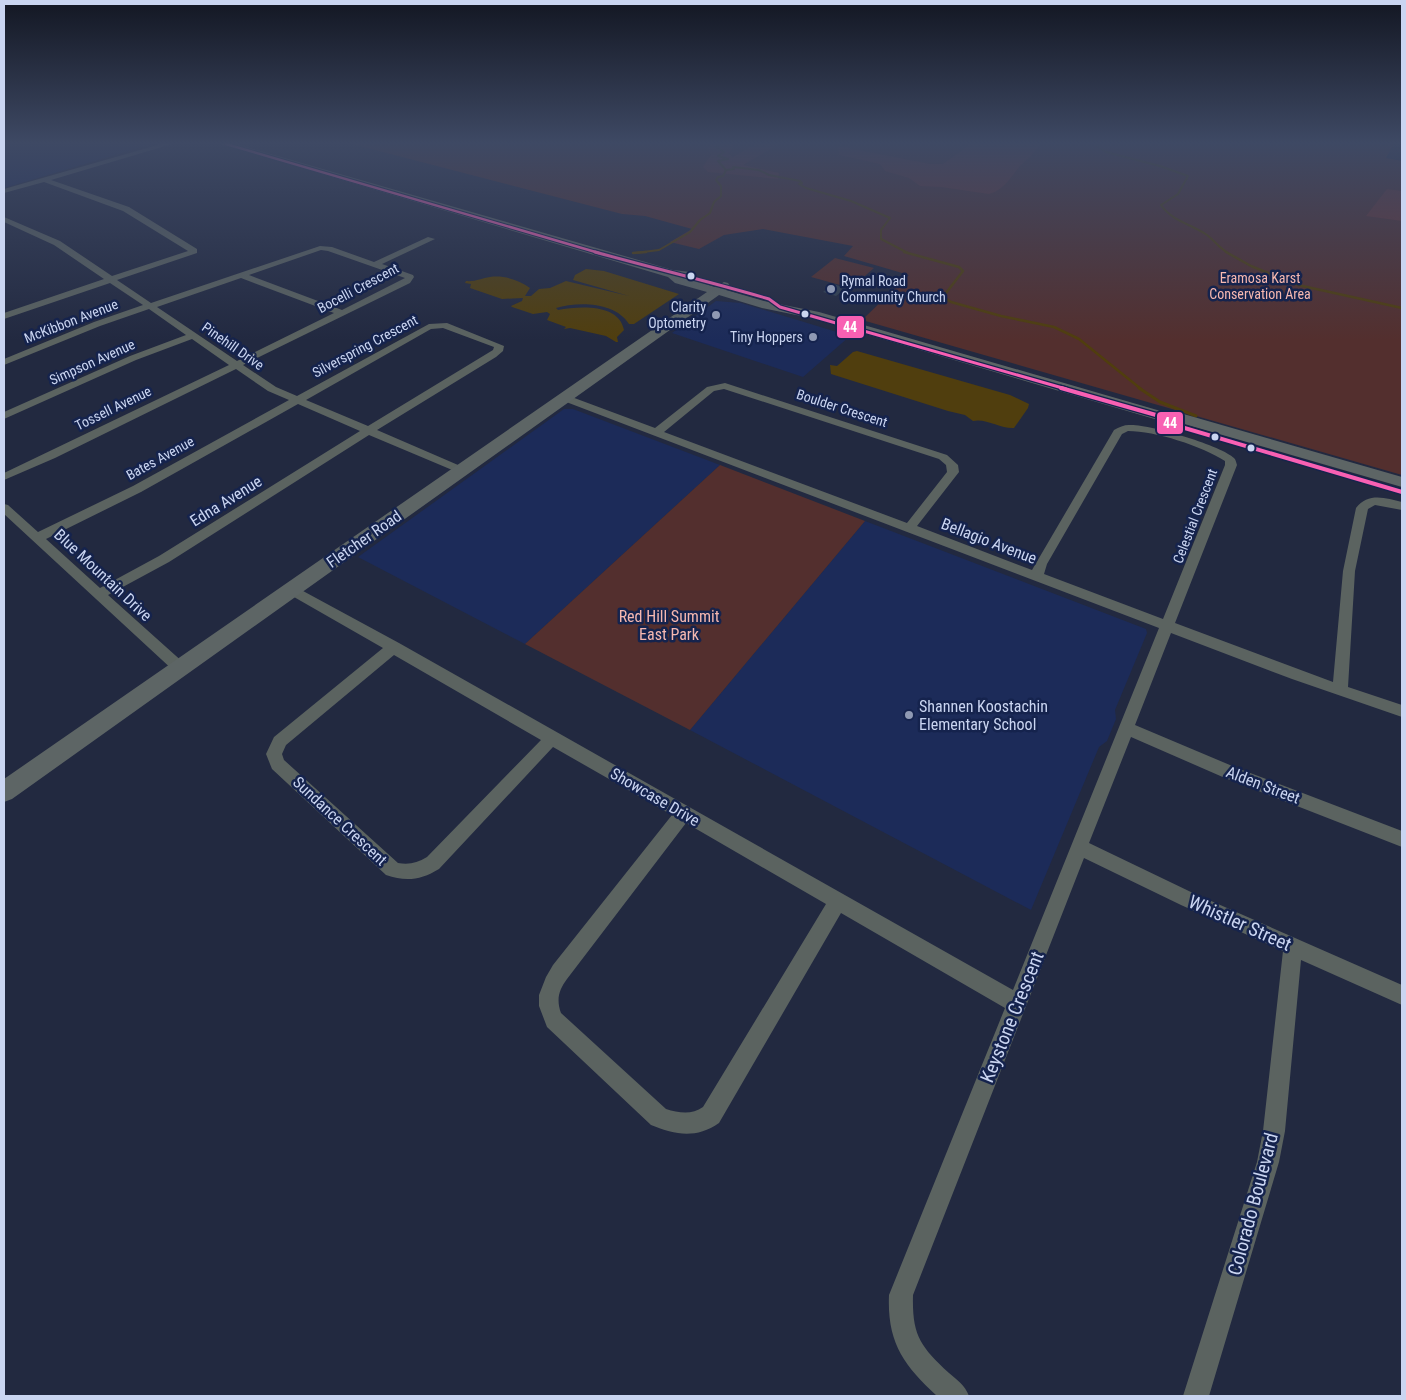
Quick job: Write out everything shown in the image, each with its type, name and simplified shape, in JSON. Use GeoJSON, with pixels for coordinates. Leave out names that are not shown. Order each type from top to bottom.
{"type":"FeatureCollection","features":[{"type":"Feature","properties":{"kind":"main road"},"geometry":{"type":"LineString","coordinates":[[449,209],[672,274],[679,280],[721,289],[762,304],[780,307],[1163,417],[1175,416],[1402,482]]}},
{"type":"Feature","properties":{"kind":"main road","name":"Fletcher Road"},"geometry":{"type":"LineString","coordinates":[[4,792],[721,289]]}},
{"type":"Feature","properties":{"kind":"main road"},"geometry":{"type":"LineString","coordinates":[[1163,417],[1171,424],[1402,492]]}},
{"type":"Feature","properties":{"kind":"street"},"geometry":{"type":"LineString","coordinates":[[4,316],[190,254],[194,250],[127,209]]}},
{"type":"Feature","properties":{"kind":"street","name":"Pinehill Drive"},"geometry":{"type":"LineString","coordinates":[[4,219],[51,239],[260,383],[294,400],[461,470]]}},
{"type":"Feature","properties":{"kind":"street"},"geometry":{"type":"LineString","coordinates":[[376,264],[431,239]]}},
{"type":"Feature","properties":{"kind":"street","name":"Bocelli Crescent"},"geometry":{"type":"LineString","coordinates":[[149,306],[323,248],[407,275],[410,279],[235,365]]}},
{"type":"Feature","properties":{"kind":"street"},"geometry":{"type":"LineString","coordinates":[[242,275],[342,313]]}},
{"type":"Feature","properties":{"kind":"street","name":"McKibbon Avenue"},"geometry":{"type":"LineString","coordinates":[[4,362],[149,306]]}},
{"type":"Feature","properties":{"kind":"street","name":"Silverspring Crescent"},"geometry":{"type":"LineString","coordinates":[[294,400],[433,326],[444,326],[499,346],[498,351],[493,355],[368,430]]}},
{"type":"Feature","properties":{"kind":"street","name":"Simpson Avenue"},"geometry":{"type":"LineString","coordinates":[[4,416],[127,360],[192,336]]}},
{"type":"Feature","properties":{"kind":"street","name":"Tossell Avenue"},"geometry":{"type":"LineString","coordinates":[[4,477],[235,365]]}},
{"type":"Feature","properties":{"kind":"street","name":"Boulder Crescent"},"geometry":{"type":"LineString","coordinates":[[657,432],[710,389],[725,386],[943,457],[950,461],[954,467],[953,472],[909,528]]}},
{"type":"Feature","properties":{"kind":"street","name":"Bellagio Avenue"},"geometry":{"type":"LineString","coordinates":[[565,398],[1036,577],[1340,690],[1402,711]]}},
{"type":"Feature","properties":{"kind":"street","name":"Bates Avenue"},"geometry":{"type":"LineString","coordinates":[[37,538],[137,489],[294,400]]}},
{"type":"Feature","properties":{"kind":"street","name":"Celestial Crescent"},"geometry":{"type":"LineString","coordinates":[[1036,577],[1041,564],[1118,432],[1130,428],[1145,430],[1219,452],[1230,460],[1231,465],[1168,626]]}},
{"type":"Feature","properties":{"kind":"street","name":"Edna Avenue"},"geometry":{"type":"LineString","coordinates":[[98,595],[181,549],[368,430]]}},
{"type":"Feature","properties":{"kind":"street"},"geometry":{"type":"LineString","coordinates":[[1340,690],[1349,571],[1362,508],[1371,502],[1380,501],[1402,506]]}},
{"type":"Feature","properties":{"kind":"street","name":"Blue Mountain Drive"},"geometry":{"type":"LineString","coordinates":[[4,508],[180,668]]}},
{"type":"Feature","properties":{"kind":"street","name":"Showcase Drive"},"geometry":{"type":"LineString","coordinates":[[292,590],[1018,1004]]}},
{"type":"Feature","properties":{"kind":"street","name":"Keystone Crescent"},"geometry":{"type":"LineString","coordinates":[[956,1396],[910,1351],[899,1315],[901,1295],[1168,626]]}},
{"type":"Feature","properties":{"kind":"street","name":"Sundance Crescent"},"geometry":{"type":"LineString","coordinates":[[394,647],[280,741],[274,754],[278,764],[392,869],[402,873],[414,872],[424,869],[432,863],[552,738]]}},
{"type":"Feature","properties":{"kind":"street","name":"Alden Street"},"geometry":{"type":"LineString","coordinates":[[1126,728],[1231,772],[1402,839]]}},
{"type":"Feature","properties":{"kind":"street"},"geometry":{"type":"LineString","coordinates":[[684,814],[550,985],[546,998],[554,1020],[659,1117],[676,1124],[691,1124],[704,1121],[711,1115],[838,902]]}},
{"type":"Feature","properties":{"kind":"street","name":"Whistler Street"},"geometry":{"type":"LineString","coordinates":[[1079,847],[1187,899],[1402,995]]}},
{"type":"Feature","properties":{"kind":"street","name":"Colorado Boulevard"},"geometry":{"type":"LineString","coordinates":[[1196,1396],[1268,1162],[1274,1131],[1293,947]]}},
{"type":"Feature","properties":{"kind":"shaded area"},"geometry":{"type":"Polygon","coordinates":[[[1371,209],[1402,209],[1402,221],[1366,216],[1371,209]]]}},
{"type":"Feature","properties":{"kind":"shaded area"},"geometry":{"type":"Polygon","coordinates":[[[586,269],[604,271],[679,294],[634,324],[629,324],[615,311],[606,307],[575,304],[556,308],[558,310],[587,307],[597,308],[615,315],[621,321],[624,330],[617,337],[618,342],[616,342],[606,336],[570,328],[564,329],[566,327],[547,320],[550,314],[547,312],[533,314],[511,306],[522,301],[523,298],[502,299],[470,288],[471,284],[465,283],[466,281],[490,277],[506,277],[530,288],[525,296],[531,296],[539,289],[550,288],[566,281],[629,296],[573,280],[575,275],[586,269]]]}},
{"type":"Feature","properties":{"kind":"shaded area"},"geometry":{"type":"Polygon","coordinates":[[[716,301],[741,303],[850,336],[803,377],[672,333],[716,301]]]}},
{"type":"Feature","properties":{"kind":"shaded area"},"geometry":{"type":"Polygon","coordinates":[[[857,351],[1010,395],[1029,404],[1028,408],[1014,428],[1009,428],[978,420],[973,421],[965,415],[831,374],[830,365],[837,366],[853,352],[857,351]]]}},
{"type":"Feature","properties":{"kind":"shaded area"},"geometry":{"type":"Polygon","coordinates":[[[564,409],[573,409],[720,465],[525,644],[358,557],[564,409]]]}},
{"type":"Feature","properties":{"kind":"shaded area","name":"Shannen Koostachin Elementary School"},"geometry":{"type":"Polygon","coordinates":[[[865,521],[1146,629],[1147,633],[1115,710],[1116,719],[1107,741],[1099,747],[1031,910],[690,730],[865,521]]]}},
{"type":"Feature","properties":{"kind":"green space","name":"Eramosa Karst Conservation Area"},"geometry":{"type":"Polygon","coordinates":[[[604,209],[1402,209],[1402,475],[862,320],[909,275],[844,256],[853,246],[763,229],[724,235],[699,249],[670,242],[692,229],[645,216],[622,214],[604,209]]]}},
{"type":"Feature","properties":{"kind":"green space"},"geometry":{"type":"Polygon","coordinates":[[[835,258],[874,268],[851,288],[811,277],[835,258]]]}},
{"type":"Feature","properties":{"kind":"green space","name":"Red Hill Summit East Park"},"geometry":{"type":"Polygon","coordinates":[[[720,465],[865,521],[690,730],[525,644],[720,465]]]}},
{"type":"Feature","properties":{"kind":"building"},"geometry":{"type":"Polygon","coordinates":[[[833,284],[846,288],[836,296],[823,292],[833,284]]]}},
{"type":"Feature","properties":{"kind":"waterway"},"geometry":{"type":"LineString","coordinates":[[638,253],[659,250],[690,232],[700,220],[710,213],[711,209]]}},
{"type":"Feature","properties":{"kind":"waterway"},"geometry":{"type":"LineString","coordinates":[[870,209],[890,218],[881,230],[881,239],[908,253]]}},
{"type":"Feature","properties":{"kind":"waterway"},"geometry":{"type":"LineString","coordinates":[[1164,209],[1176,219],[1207,235],[1228,253]]}},
{"type":"Feature","properties":{"kind":"waterway"},"geometry":{"type":"LineString","coordinates":[[638,253],[646,252]]}},
{"type":"Feature","properties":{"kind":"waterway"},"geometry":{"type":"LineString","coordinates":[[904,252],[959,267],[963,271],[946,293],[945,298],[951,302],[1001,316],[1054,327],[1079,339],[1141,389]]}},
{"type":"Feature","properties":{"kind":"waterway"},"geometry":{"type":"LineString","coordinates":[[1226,252],[1251,266],[1298,285],[1402,308]]}},
{"type":"Feature","properties":{"kind":"waterway"},"geometry":{"type":"LineString","coordinates":[[633,253],[638,253]]}},
{"type":"Feature","properties":{"kind":"waterway"},"geometry":{"type":"LineString","coordinates":[[1139,388],[1160,402],[1196,416]]}},
{"type":"Feature","properties":{"kind":"transit line","name":"44"},"geometry":{"type":"LineString","coordinates":[[450,209],[672,274],[687,275],[769,299],[780,307],[1163,417],[1171,424],[1402,492]]}},
{"type":"Feature","properties":{"kind":"place","name":"Rymal Road Community Church"},"geometry":{"type":"Point","coordinates":[831,289]}},
{"type":"Feature","properties":{"kind":"place","name":"Clarity Optometry"},"geometry":{"type":"Point","coordinates":[716,315]}},
{"type":"Feature","properties":{"kind":"place","name":"Tiny Hoppers"},"geometry":{"type":"Point","coordinates":[813,337]}},
{"type":"Feature","properties":{"kind":"place","name":"Shannen Koostachin Elementary School"},"geometry":{"type":"Point","coordinates":[909,715]}}]}
